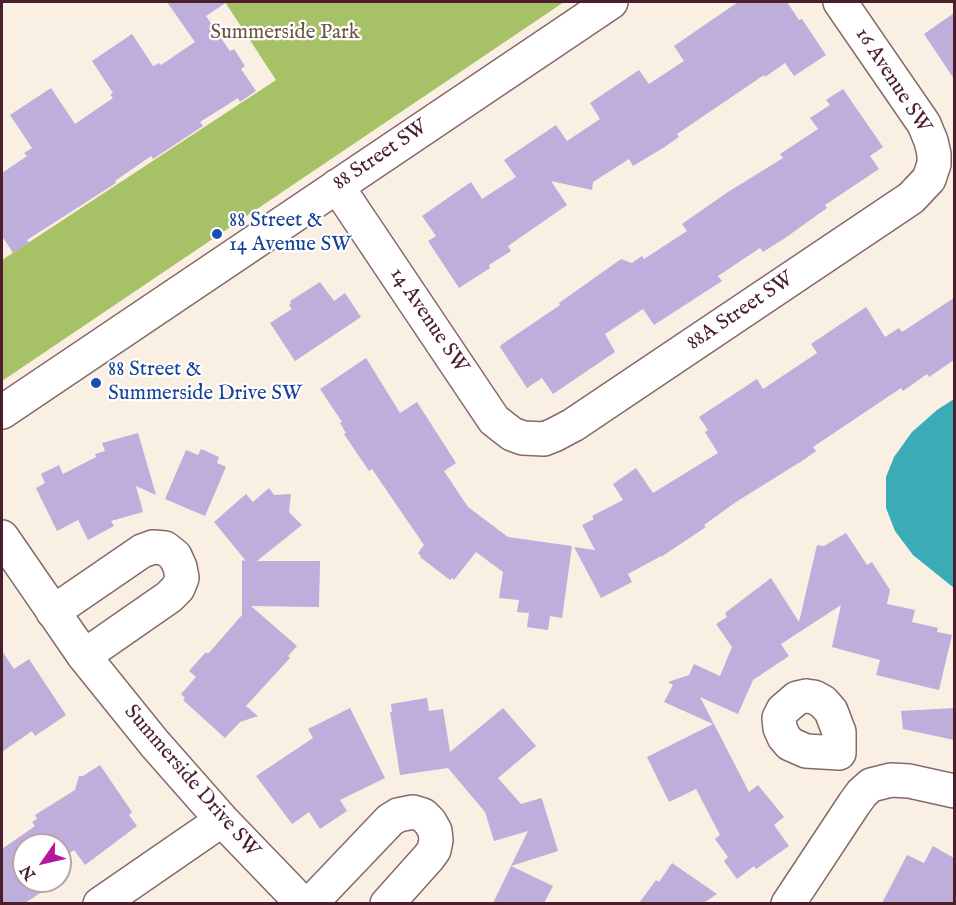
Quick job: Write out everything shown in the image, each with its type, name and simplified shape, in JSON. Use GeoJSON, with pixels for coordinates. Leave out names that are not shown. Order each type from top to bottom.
{"type":"FeatureCollection","features":[{"type":"Feature","properties":{"kind":"street","name":"88 Street SW"},"geometry":{"type":"LineString","coordinates":[[2,412],[611,2]]}},
{"type":"Feature","properties":{"kind":"street","name":"16 Avenue SW"},"geometry":{"type":"LineString","coordinates":[[840,2],[924,124],[931,141],[934,165]]}},
{"type":"Feature","properties":{"kind":"street","name":"88A Street SW"},"geometry":{"type":"LineString","coordinates":[[533,440],[544,439],[573,425],[912,198],[930,179],[934,165]]}},
{"type":"Feature","properties":{"kind":"street","name":"14 Avenue SW"},"geometry":{"type":"LineString","coordinates":[[337,186],[494,420],[512,434],[533,440]]}},
{"type":"Feature","properties":{"kind":"street","name":"Summerside Drive SW"},"geometry":{"type":"LineString","coordinates":[[2,537],[11,571],[53,612],[84,656],[155,744],[222,820],[303,903]]}},
{"type":"Feature","properties":{"kind":"street"},"geometry":{"type":"LineString","coordinates":[[53,612],[142,551],[153,547],[165,548],[175,556],[182,578],[178,588],[169,597],[84,656]]}},
{"type":"Feature","properties":{"kind":"street"},"geometry":{"type":"LineString","coordinates":[[839,753],[872,785]]}},
{"type":"Feature","properties":{"kind":"street"},"geometry":{"type":"LineString","coordinates":[[788,903],[854,804],[872,785],[891,780],[909,781],[954,791]]}},
{"type":"Feature","properties":{"kind":"street"},"geometry":{"type":"LineString","coordinates":[[310,903],[390,820],[398,815],[413,812],[423,815],[435,831],[434,849],[387,903]]}},
{"type":"Feature","properties":{"kind":"street"},"geometry":{"type":"LineString","coordinates":[[100,903],[222,820]]}},
{"type":"Feature","properties":{"kind":"green space","name":"Summerside Park"},"geometry":{"type":"Polygon","coordinates":[[[225,2],[564,2],[2,381],[2,260],[276,80],[225,2]]]}},
{"type":"Feature","properties":{"kind":"water"},"geometry":{"type":"Polygon","coordinates":[[[954,399],[954,588],[913,555],[895,531],[886,508],[886,477],[894,457],[912,432],[937,410],[954,399]]]}},
{"type":"Feature","properties":{"kind":"building"},"geometry":{"type":"Polygon","coordinates":[[[167,2],[227,2],[206,16],[230,51],[234,49],[245,66],[241,69],[256,91],[240,102],[238,98],[200,122],[203,126],[153,159],[151,156],[115,181],[116,183],[27,240],[29,243],[13,253],[2,236],[2,173],[27,156],[24,153],[32,148],[10,115],[51,88],[75,124],[113,98],[110,95],[113,93],[92,61],[132,34],[153,66],[159,63],[161,65],[195,42],[167,2]]]}},
{"type":"Feature","properties":{"kind":"building"},"geometry":{"type":"Polygon","coordinates":[[[738,2],[787,2],[799,20],[802,19],[826,55],[794,76],[785,63],[765,77],[764,75],[677,134],[679,137],[663,148],[633,166],[629,159],[593,182],[592,190],[551,181],[567,205],[508,246],[511,251],[459,288],[428,241],[436,236],[422,216],[471,182],[482,199],[516,177],[504,160],[556,125],[567,141],[600,119],[590,103],[639,70],[649,84],[684,61],[674,46],[738,2]]]}},
{"type":"Feature","properties":{"kind":"building"},"geometry":{"type":"Polygon","coordinates":[[[954,13],[954,79],[924,34],[954,13]]]}},
{"type":"Feature","properties":{"kind":"building"},"geometry":{"type":"Polygon","coordinates":[[[843,89],[883,147],[870,156],[879,169],[825,205],[827,208],[785,238],[763,252],[760,248],[718,276],[722,281],[654,325],[643,309],[605,334],[615,352],[553,394],[542,378],[527,388],[500,347],[501,345],[560,305],[559,303],[621,259],[632,263],[642,256],[644,259],[687,231],[682,224],[783,158],[780,154],[818,129],[810,118],[830,105],[826,100],[843,89]]]}},
{"type":"Feature","properties":{"kind":"building"},"geometry":{"type":"Polygon","coordinates":[[[320,282],[334,301],[345,293],[361,317],[295,361],[270,323],[292,309],[289,305],[290,301],[320,282]]]}},
{"type":"Feature","properties":{"kind":"building"},"geometry":{"type":"Polygon","coordinates":[[[954,298],[954,360],[929,377],[927,374],[903,391],[901,388],[813,447],[816,451],[805,459],[736,502],[704,525],[706,527],[661,557],[628,574],[632,582],[601,598],[574,547],[595,550],[582,525],[594,519],[592,516],[623,500],[613,484],[636,468],[653,493],[718,453],[705,432],[708,430],[699,417],[757,379],[763,389],[817,353],[811,344],[866,307],[885,337],[899,328],[902,332],[954,298]]]}},
{"type":"Feature","properties":{"kind":"building"},"geometry":{"type":"Polygon","coordinates":[[[366,358],[400,413],[417,402],[456,463],[444,471],[468,507],[508,537],[572,546],[562,618],[550,616],[548,630],[527,627],[529,613],[517,612],[519,600],[499,598],[503,572],[476,552],[454,580],[452,578],[450,580],[420,557],[418,553],[424,545],[372,469],[369,471],[344,434],[346,433],[340,423],[342,422],[320,389],[366,358]]]}},
{"type":"Feature","properties":{"kind":"building"},"geometry":{"type":"Polygon","coordinates":[[[138,433],[156,495],[136,486],[143,512],[111,521],[114,526],[88,540],[78,520],[57,531],[36,488],[45,483],[41,474],[59,465],[63,474],[96,457],[95,454],[105,451],[102,443],[138,433]]]}},
{"type":"Feature","properties":{"kind":"building"},"geometry":{"type":"Polygon","coordinates":[[[201,449],[219,457],[217,463],[226,467],[205,516],[165,499],[186,450],[198,455],[201,449]]]}},
{"type":"Feature","properties":{"kind":"building"},"geometry":{"type":"Polygon","coordinates":[[[269,488],[274,495],[291,494],[289,512],[302,525],[257,561],[320,561],[319,607],[251,606],[297,646],[288,656],[290,658],[246,706],[258,716],[240,722],[225,738],[183,700],[185,698],[181,694],[196,677],[189,671],[206,652],[208,654],[242,615],[242,560],[246,561],[214,522],[246,494],[253,502],[269,488]]]}},
{"type":"Feature","properties":{"kind":"building"},"geometry":{"type":"Polygon","coordinates":[[[846,533],[867,565],[872,562],[890,590],[887,604],[915,610],[912,622],[938,628],[937,632],[952,635],[939,690],[876,675],[880,660],[832,647],[841,605],[781,644],[789,656],[753,680],[738,714],[700,697],[749,792],[758,785],[784,817],[774,825],[789,846],[756,869],[754,866],[737,879],[724,861],[728,857],[715,839],[720,835],[696,789],[669,802],[647,757],[713,724],[664,702],[673,685],[668,682],[689,675],[694,664],[720,676],[732,647],[716,624],[727,617],[725,613],[771,578],[799,622],[817,545],[824,546],[846,533]]]}},
{"type":"Feature","properties":{"kind":"building"},"geometry":{"type":"Polygon","coordinates":[[[2,651],[14,669],[29,659],[66,715],[35,736],[32,731],[2,752],[2,651]]]}},
{"type":"Feature","properties":{"kind":"building"},"geometry":{"type":"Polygon","coordinates":[[[427,698],[429,711],[443,709],[450,752],[503,708],[536,746],[498,778],[521,804],[542,799],[558,851],[511,866],[553,886],[544,903],[493,903],[528,831],[494,841],[485,812],[448,768],[400,775],[390,712],[392,712],[391,704],[427,698]]]}},
{"type":"Feature","properties":{"kind":"building"},"geometry":{"type":"Polygon","coordinates":[[[350,708],[385,778],[340,800],[347,811],[320,829],[309,812],[292,824],[256,776],[313,738],[308,729],[350,708]]]}},
{"type":"Feature","properties":{"kind":"building"},"geometry":{"type":"Polygon","coordinates":[[[954,708],[954,740],[903,729],[901,711],[954,708]]]}},
{"type":"Feature","properties":{"kind":"building"},"geometry":{"type":"Polygon","coordinates":[[[100,765],[132,812],[129,815],[137,826],[85,865],[74,850],[72,851],[72,833],[25,833],[35,826],[32,822],[37,819],[35,815],[75,790],[79,776],[83,776],[100,765]]]}},
{"type":"Feature","properties":{"kind":"building"},"geometry":{"type":"Polygon","coordinates":[[[12,842],[12,893],[40,893],[25,903],[2,903],[2,849],[12,842]]]}},
{"type":"Feature","properties":{"kind":"building"},"geometry":{"type":"Polygon","coordinates":[[[933,846],[954,858],[954,903],[882,903],[907,855],[924,863],[933,846]]]}},
{"type":"Feature","properties":{"kind":"building"},"geometry":{"type":"Polygon","coordinates":[[[672,863],[717,894],[704,903],[639,903],[656,880],[659,882],[672,863]]]}},
{"type":"Feature","properties":{"kind":"place","name":"88 Street & 14 Avenue SW"},"geometry":{"type":"Point","coordinates":[217,234]}},
{"type":"Feature","properties":{"kind":"place","name":"88 Street & Summerside Drive SW"},"geometry":{"type":"Point","coordinates":[96,383]}}]}
